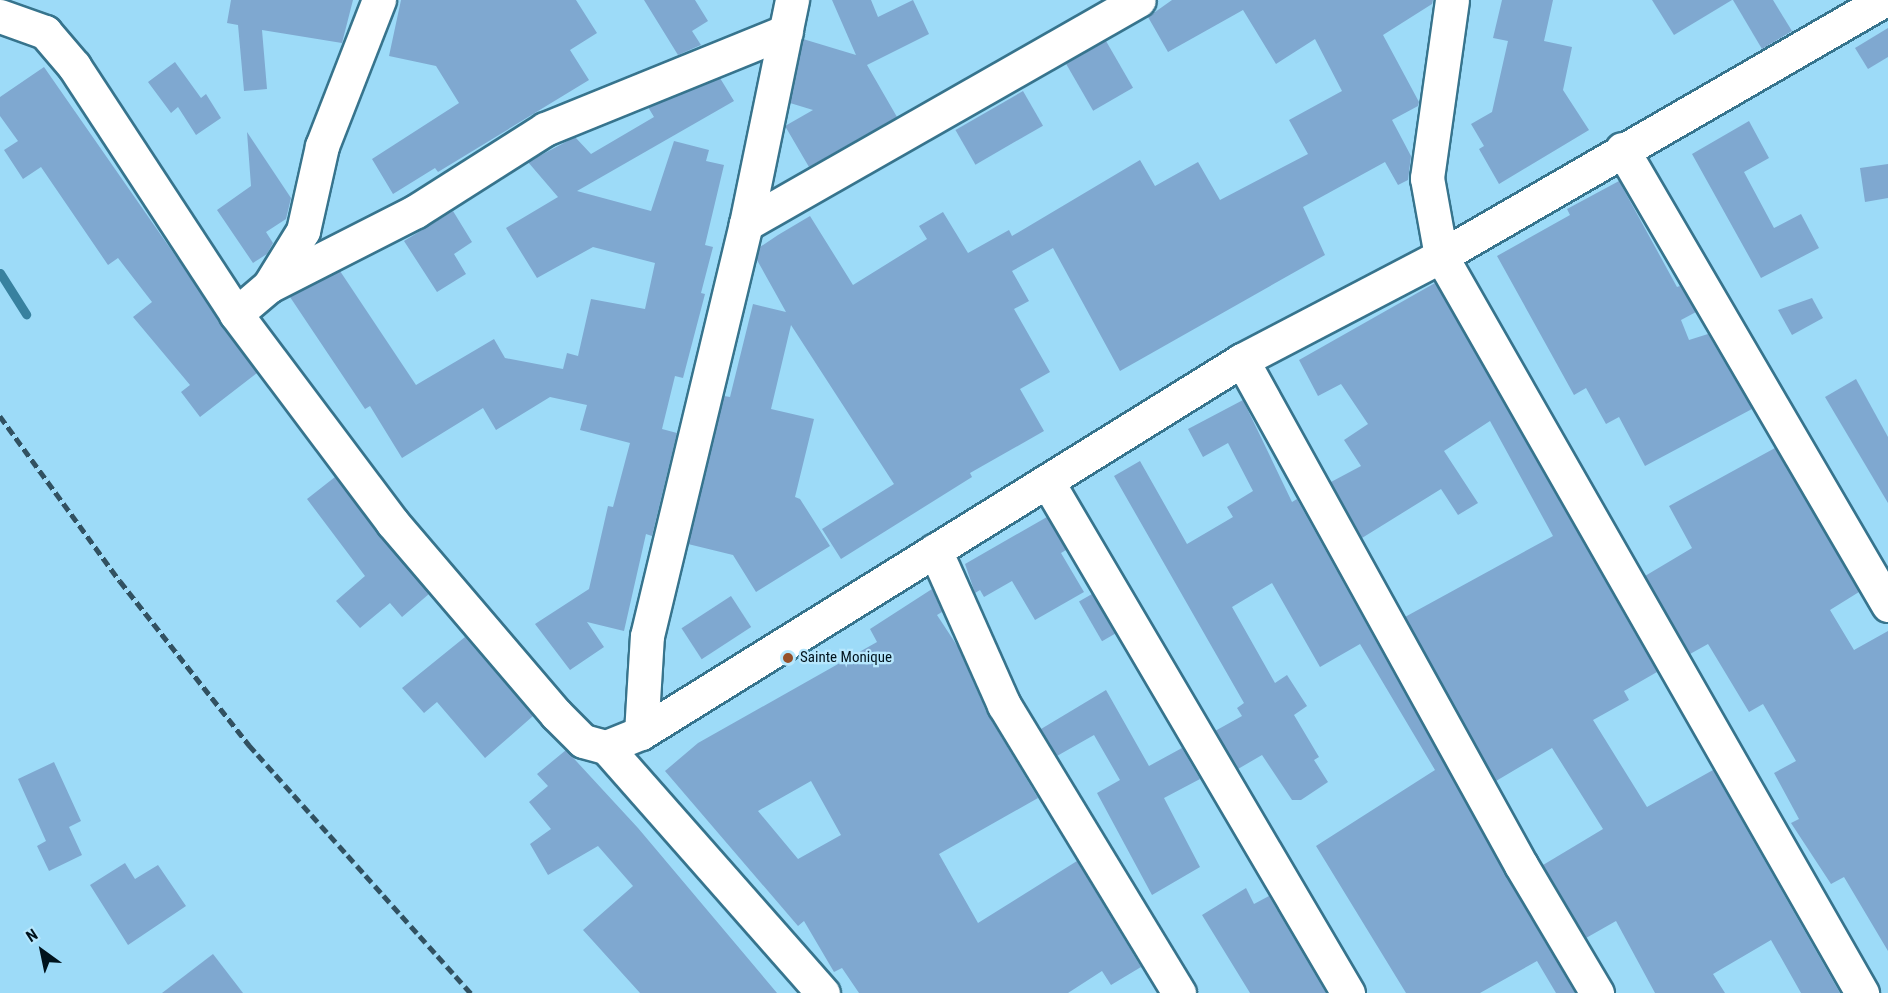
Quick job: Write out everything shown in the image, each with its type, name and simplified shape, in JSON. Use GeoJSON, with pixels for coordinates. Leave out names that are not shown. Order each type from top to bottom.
{"type":"FeatureCollection","features":[{"type":"Feature","properties":{"kind":"street"},"geometry":{"type":"LineString","coordinates":[[269,286],[303,231],[322,146],[379,0]]}},
{"type":"Feature","properties":{"kind":"street"},"geometry":{"type":"LineString","coordinates":[[746,224],[1139,0]]}},
{"type":"Feature","properties":{"kind":"street"},"geometry":{"type":"LineString","coordinates":[[1452,0],[1427,178],[1441,256],[1862,993]]}},
{"type":"Feature","properties":{"kind":"street"},"geometry":{"type":"LineString","coordinates":[[606,747],[640,733],[1242,360],[1441,256],[1622,149],[1884,0]]}},
{"type":"Feature","properties":{"kind":"street"},"geometry":{"type":"LineString","coordinates":[[0,16],[45,32],[74,66],[236,314],[392,522],[542,697],[583,741],[606,747],[823,993]]}},
{"type":"Feature","properties":{"kind":"street"},"geometry":{"type":"LineString","coordinates":[[236,314],[269,286],[416,211],[545,129],[789,16]]}},
{"type":"Feature","properties":{"kind":"street"},"geometry":{"type":"LineString","coordinates":[[640,733],[647,636],[746,224],[789,16]]}},
{"type":"Feature","properties":{"kind":"street"},"geometry":{"type":"LineString","coordinates":[[1622,149],[1888,605]]}},
{"type":"Feature","properties":{"kind":"street"},"geometry":{"type":"LineString","coordinates":[[1242,360],[1521,865],[1597,993]]}},
{"type":"Feature","properties":{"kind":"street"},"geometry":{"type":"LineString","coordinates":[[1047,481],[1348,993]]}},
{"type":"Feature","properties":{"kind":"street"},"geometry":{"type":"LineString","coordinates":[[935,550],[1004,705],[1179,993]]}},
{"type":"Feature","properties":{"kind":"building"},"geometry":{"type":"Polygon","coordinates":[[[231,0],[353,0],[342,43],[262,30],[267,89],[244,91],[238,25],[227,23],[231,0]]]}},
{"type":"Feature","properties":{"kind":"building"},"geometry":{"type":"Polygon","coordinates":[[[401,0],[576,0],[597,33],[570,50],[589,80],[438,172],[435,168],[393,194],[372,159],[459,103],[436,66],[389,56],[401,0]]]}},
{"type":"Feature","properties":{"kind":"building"},"geometry":{"type":"Polygon","coordinates":[[[644,0],[695,0],[708,21],[692,31],[701,45],[678,55],[644,0]]]}},
{"type":"Feature","properties":{"kind":"building"},"geometry":{"type":"Polygon","coordinates":[[[832,0],[871,0],[878,17],[913,0],[929,34],[867,65],[897,117],[809,167],[785,126],[813,110],[790,103],[803,39],[856,55],[832,0]]]}},
{"type":"Feature","properties":{"kind":"building"},"geometry":{"type":"Polygon","coordinates":[[[1172,0],[1433,0],[1432,4],[1383,35],[1419,102],[1418,106],[1392,120],[1411,156],[1408,180],[1398,185],[1385,162],[1303,207],[1325,255],[1120,371],[1053,248],[1012,271],[1029,301],[1014,309],[1050,372],[1020,389],[1044,431],[970,473],[972,477],[841,559],[822,529],[894,484],[791,325],[771,409],[814,419],[795,497],[800,499],[830,546],[756,592],[733,555],[688,544],[724,396],[730,397],[753,304],[786,312],[757,260],[760,247],[778,235],[810,216],[853,285],[927,239],[919,226],[943,212],[968,253],[1009,230],[1012,236],[1140,160],[1155,186],[1198,162],[1220,200],[1308,154],[1289,120],[1342,91],[1315,39],[1276,64],[1243,10],[1168,52],[1148,17],[1172,0]]]}},
{"type":"Feature","properties":{"kind":"building"},"geometry":{"type":"Polygon","coordinates":[[[1502,0],[1553,0],[1544,41],[1572,47],[1563,90],[1589,130],[1499,184],[1479,149],[1484,146],[1471,124],[1492,112],[1508,41],[1493,38],[1502,0]]]}},
{"type":"Feature","properties":{"kind":"building"},"geometry":{"type":"Polygon","coordinates":[[[1652,0],[1732,0],[1674,35],[1652,0]]]}},
{"type":"Feature","properties":{"kind":"building"},"geometry":{"type":"Polygon","coordinates":[[[1733,0],[1773,0],[1792,31],[1762,49],[1733,0]]]}},
{"type":"Feature","properties":{"kind":"building"},"geometry":{"type":"Polygon","coordinates":[[[1888,28],[1888,57],[1868,69],[1855,48],[1888,28]]]}},
{"type":"Feature","properties":{"kind":"building"},"geometry":{"type":"Polygon","coordinates":[[[1106,41],[1133,88],[1093,111],[1066,64],[1106,41]]]}},
{"type":"Feature","properties":{"kind":"building"},"geometry":{"type":"Polygon","coordinates":[[[175,62],[201,98],[206,94],[221,118],[196,135],[178,107],[171,113],[148,82],[175,62]]]}},
{"type":"Feature","properties":{"kind":"building"},"geometry":{"type":"Polygon","coordinates":[[[44,67],[257,373],[200,417],[181,392],[190,385],[133,317],[152,302],[118,258],[108,265],[41,167],[23,179],[4,150],[18,141],[0,116],[0,97],[44,67]]]}},
{"type":"Feature","properties":{"kind":"building"},"geometry":{"type":"Polygon","coordinates":[[[720,78],[734,101],[577,191],[651,211],[674,141],[709,150],[706,161],[724,165],[705,245],[713,247],[701,293],[705,294],[683,378],[675,376],[662,429],[677,433],[652,536],[646,534],[624,631],[587,622],[604,647],[570,670],[535,624],[589,589],[608,506],[613,507],[630,443],[580,430],[587,405],[550,397],[496,430],[483,408],[402,458],[370,406],[365,409],[290,297],[340,271],[416,385],[494,339],[505,358],[563,369],[567,353],[578,356],[591,299],[645,309],[655,263],[593,247],[537,278],[506,228],[558,197],[528,162],[575,137],[591,154],[654,117],[648,107],[720,78]]]}},
{"type":"Feature","properties":{"kind":"building"},"geometry":{"type":"Polygon","coordinates":[[[1023,91],[1043,126],[975,165],[955,130],[1023,91]]]}},
{"type":"Feature","properties":{"kind":"building"},"geometry":{"type":"Polygon","coordinates":[[[1749,121],[1769,158],[1744,172],[1774,228],[1801,214],[1819,248],[1761,278],[1692,154],[1749,121]]]}},
{"type":"Feature","properties":{"kind":"building"},"geometry":{"type":"Polygon","coordinates":[[[247,132],[291,198],[286,219],[266,232],[273,243],[267,254],[253,263],[217,210],[251,186],[247,132]]]}},
{"type":"Feature","properties":{"kind":"building"},"geometry":{"type":"Polygon","coordinates":[[[1888,164],[1888,198],[1865,202],[1860,168],[1888,164]]]}},
{"type":"Feature","properties":{"kind":"building"},"geometry":{"type":"Polygon","coordinates":[[[1619,181],[1677,287],[1680,286],[1696,312],[1681,320],[1689,340],[1708,334],[1752,409],[1645,466],[1619,417],[1606,424],[1586,388],[1574,395],[1497,256],[1570,215],[1567,209],[1619,181]]]}},
{"type":"Feature","properties":{"kind":"building"},"geometry":{"type":"Polygon","coordinates":[[[453,211],[472,242],[454,254],[466,274],[437,292],[404,241],[453,211]]]}},
{"type":"Feature","properties":{"kind":"building"},"geometry":{"type":"Polygon","coordinates":[[[1435,283],[1657,672],[1624,691],[1629,700],[1593,720],[1647,807],[1713,770],[1840,993],[1801,993],[1771,940],[1713,974],[1725,993],[1655,993],[1616,921],[1586,938],[1543,865],[1603,829],[1552,748],[1496,781],[1405,617],[1553,536],[1490,421],[1444,451],[1478,503],[1458,515],[1441,489],[1362,538],[1331,482],[1361,466],[1344,440],[1368,424],[1341,384],[1318,396],[1299,360],[1435,283]]]}},
{"type":"Feature","properties":{"kind":"building"},"geometry":{"type":"Polygon","coordinates":[[[1812,298],[1823,318],[1792,335],[1778,310],[1812,298]]]}},
{"type":"Feature","properties":{"kind":"building"},"geometry":{"type":"Polygon","coordinates":[[[1856,379],[1888,437],[1888,503],[1825,397],[1856,379]]]}},
{"type":"Feature","properties":{"kind":"building"},"geometry":{"type":"Polygon","coordinates":[[[1243,400],[1292,502],[1297,499],[1505,874],[1575,993],[1556,993],[1537,961],[1480,993],[1406,993],[1316,846],[1435,770],[1360,644],[1320,667],[1272,583],[1232,607],[1275,683],[1287,675],[1307,706],[1294,715],[1319,757],[1314,760],[1328,782],[1301,800],[1292,800],[1262,755],[1238,769],[1215,731],[1242,716],[1237,708],[1244,703],[1114,476],[1140,461],[1187,544],[1233,517],[1227,507],[1253,491],[1228,443],[1203,457],[1188,429],[1243,400]]]}},
{"type":"Feature","properties":{"kind":"building"},"geometry":{"type":"Polygon","coordinates":[[[1775,448],[1859,592],[1830,610],[1854,650],[1888,631],[1888,951],[1844,877],[1831,884],[1791,823],[1799,819],[1774,773],[1796,761],[1763,704],[1749,712],[1708,644],[1690,654],[1645,576],[1692,548],[1669,506],[1775,448]]]}},
{"type":"Feature","properties":{"kind":"building"},"geometry":{"type":"Polygon","coordinates":[[[335,477],[429,594],[402,617],[390,603],[360,628],[336,601],[365,576],[307,499],[335,477]]]}},
{"type":"Feature","properties":{"kind":"building"},"geometry":{"type":"Polygon","coordinates":[[[1047,517],[1066,550],[1061,553],[1084,592],[1035,620],[1012,581],[984,597],[980,590],[975,593],[965,564],[1047,517]]]}},
{"type":"Feature","properties":{"kind":"building"},"geometry":{"type":"Polygon","coordinates":[[[932,589],[942,612],[937,615],[958,647],[987,713],[1038,798],[939,854],[978,923],[1077,861],[1141,967],[1111,985],[1102,971],[1068,993],[859,993],[842,968],[834,972],[804,921],[798,926],[665,771],[698,743],[877,642],[870,629],[932,589]],[[811,781],[758,811],[798,859],[841,835],[811,781]]]}},
{"type":"Feature","properties":{"kind":"building"},"geometry":{"type":"Polygon","coordinates":[[[1092,594],[1115,634],[1102,641],[1079,602],[1092,594]]]}},
{"type":"Feature","properties":{"kind":"building"},"geometry":{"type":"Polygon","coordinates":[[[731,596],[751,627],[702,659],[682,628],[731,596]]]}},
{"type":"Feature","properties":{"kind":"building"},"geometry":{"type":"Polygon","coordinates":[[[465,637],[533,716],[485,758],[437,702],[424,713],[402,688],[465,637]]]}},
{"type":"Feature","properties":{"kind":"building"},"geometry":{"type":"Polygon","coordinates":[[[1106,690],[1149,766],[1182,748],[1200,779],[1164,798],[1200,867],[1152,895],[1097,793],[1120,780],[1094,735],[1057,756],[1041,729],[1106,690]]]}},
{"type":"Feature","properties":{"kind":"building"},"geometry":{"type":"Polygon","coordinates":[[[566,750],[638,828],[777,993],[640,993],[583,930],[633,886],[598,846],[548,875],[530,844],[551,829],[529,802],[548,786],[537,774],[566,750]]]}},
{"type":"Feature","properties":{"kind":"building"},"geometry":{"type":"Polygon","coordinates":[[[54,762],[81,821],[69,827],[82,855],[49,871],[37,846],[46,841],[18,779],[54,762]]]}},
{"type":"Feature","properties":{"kind":"building"},"geometry":{"type":"Polygon","coordinates":[[[125,863],[135,879],[158,865],[186,906],[128,945],[90,885],[125,863]]]}},
{"type":"Feature","properties":{"kind":"building"},"geometry":{"type":"Polygon","coordinates":[[[1246,888],[1254,904],[1269,896],[1326,993],[1250,993],[1202,915],[1246,888]]]}},
{"type":"Feature","properties":{"kind":"building"},"geometry":{"type":"Polygon","coordinates":[[[213,954],[243,993],[162,993],[213,954]]]}},
{"type":"Feature","properties":{"kind":"waterway"},"geometry":{"type":"LineString","coordinates":[[0,273],[26,314]]}},
{"type":"Feature","properties":{"kind":"railway"},"geometry":{"type":"LineString","coordinates":[[0,416],[120,581],[249,745],[471,993]]}},
{"type":"Feature","properties":{"kind":"place","name":"Sainte Monique"},"geometry":{"type":"Point","coordinates":[788,658]}}]}
